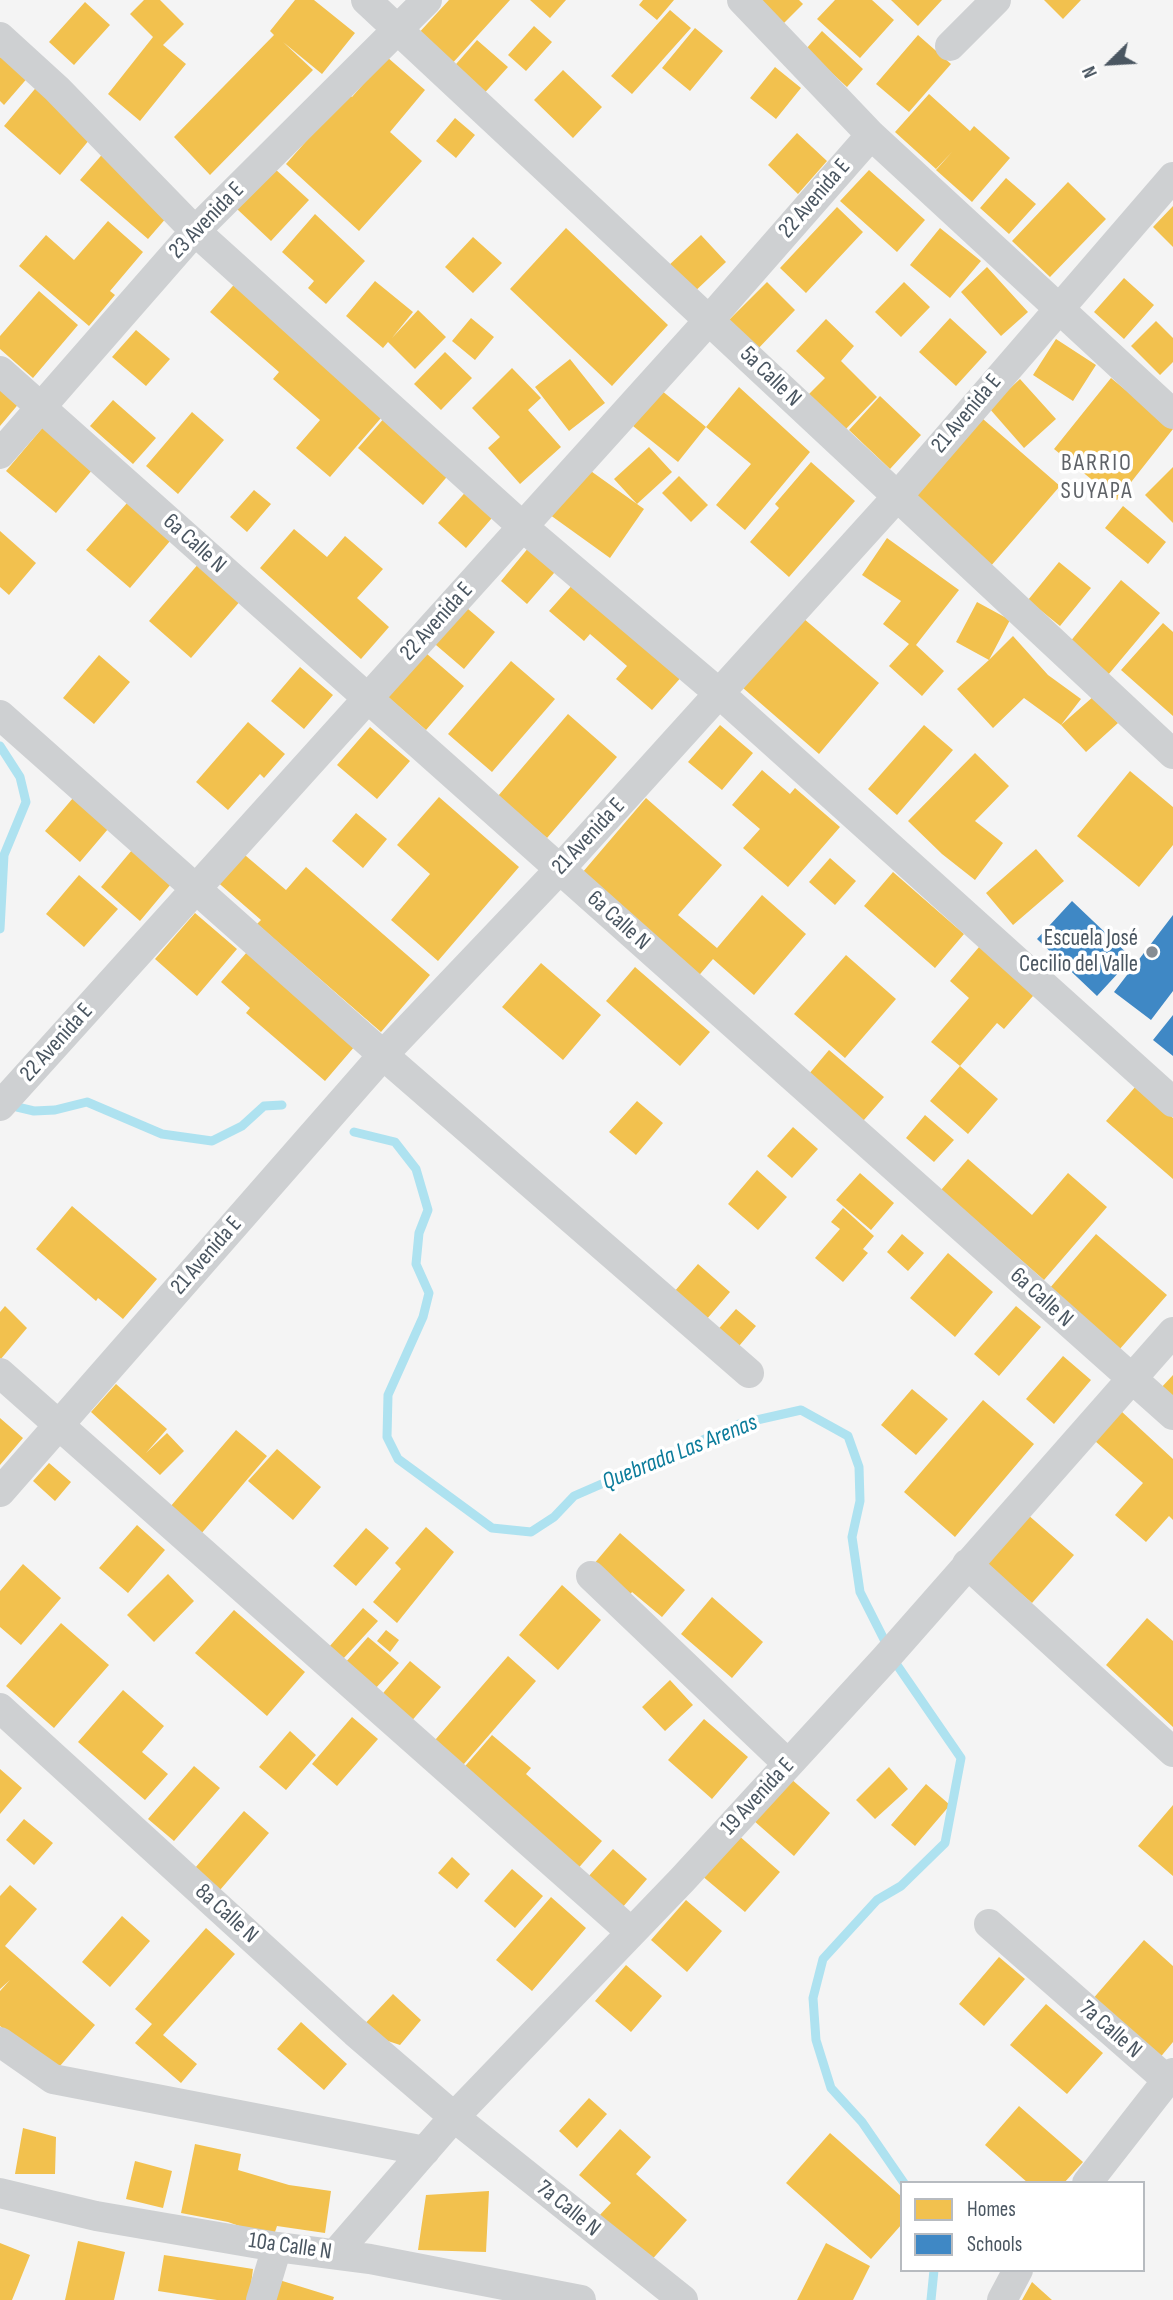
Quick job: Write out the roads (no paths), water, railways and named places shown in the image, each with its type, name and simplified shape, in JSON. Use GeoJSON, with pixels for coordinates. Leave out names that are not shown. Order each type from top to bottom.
{"type":"FeatureCollection","features":[{"type":"Feature","properties":{"kind":"street","name":"5a Calle N"},"geometry":{"type":"LineString","coordinates":[[366,0],[710,319],[896,498],[1171,748]]}},
{"type":"Feature","properties":{"kind":"street","name":"23 Avenida E"},"geometry":{"type":"LineString","coordinates":[[0,454],[195,231],[427,0]]}},
{"type":"Feature","properties":{"kind":"street"},"geometry":{"type":"LineString","coordinates":[[742,0],[871,135],[1173,414]]}},
{"type":"Feature","properties":{"kind":"street"},"geometry":{"type":"LineString","coordinates":[[950,46],[996,0]]}},
{"type":"Feature","properties":{"kind":"street"},"geometry":{"type":"LineString","coordinates":[[0,37],[57,89],[195,231],[523,527],[720,694],[1173,1102]]}},
{"type":"Feature","properties":{"kind":"street","name":"22 Avenida E"},"geometry":{"type":"LineString","coordinates":[[0,1107],[710,319],[871,135]]}},
{"type":"Feature","properties":{"kind":"street","name":"21 Avenida E"},"geometry":{"type":"LineString","coordinates":[[0,1492],[383,1055],[559,869],[896,498],[1058,307],[1173,177]]}},
{"type":"Feature","properties":{"kind":"street","name":"6a Calle N"},"geometry":{"type":"LineString","coordinates":[[0,371],[1173,1415]]}},
{"type":"Feature","properties":{"kind":"street"},"geometry":{"type":"LineString","coordinates":[[0,715],[195,890],[749,1373]]}},
{"type":"Feature","properties":{"kind":"street","name":"19 Avenida E"},"geometry":{"type":"LineString","coordinates":[[336,2253],[454,2117],[631,1932],[885,1659],[1173,1332]]}},
{"type":"Feature","properties":{"kind":"street"},"geometry":{"type":"LineString","coordinates":[[0,1373],[631,1932]]}},
{"type":"Feature","properties":{"kind":"street"},"geometry":{"type":"LineString","coordinates":[[967,1564],[1173,1752]]}},
{"type":"Feature","properties":{"kind":"street"},"geometry":{"type":"LineString","coordinates":[[591,1576],[788,1765]]}},
{"type":"Feature","properties":{"kind":"street","name":"8a Calle N"},"geometry":{"type":"LineString","coordinates":[[0,1708],[355,2032],[454,2117]]}},
{"type":"Feature","properties":{"kind":"street","name":"7a Calle N"},"geometry":{"type":"LineString","coordinates":[[989,1924],[1170,2077]]}},
{"type":"Feature","properties":{"kind":"street"},"geometry":{"type":"LineString","coordinates":[[0,2042],[53,2079],[425,2151]]}},
{"type":"Feature","properties":{"kind":"street"},"geometry":{"type":"LineString","coordinates":[[1089,2181],[1170,2077]]}},
{"type":"Feature","properties":{"kind":"street","name":"7a Calle N"},"geometry":{"type":"LineString","coordinates":[[454,2117],[683,2300]]}},
{"type":"Feature","properties":{"kind":"street","name":"10a Calle N"},"geometry":{"type":"LineString","coordinates":[[0,2193],[96,2216],[277,2247],[336,2253],[581,2300]]}},
{"type":"Feature","properties":{"kind":"street"},"geometry":{"type":"LineString","coordinates":[[261,2300],[277,2247]]}},
{"type":"Feature","properties":{"kind":"street"},"geometry":{"type":"LineString","coordinates":[[1002,2300],[1017,2272]]}},
{"type":"Feature","properties":{"kind":"waterway","name":"Quebrada Las Arenas"},"geometry":{"type":"LineString","coordinates":[[0,746],[20,777],[26,802],[4,855],[0,929]]}},
{"type":"Feature","properties":{"kind":"waterway","name":"Quebrada Las Arenas"},"geometry":{"type":"LineString","coordinates":[[17,1107],[34,1111],[55,1110],[87,1102],[162,1134],[212,1141],[242,1126],[264,1106],[282,1105]]}},
{"type":"Feature","properties":{"kind":"waterway","name":"Quebrada Las Arenas"},"geometry":{"type":"LineString","coordinates":[[354,1132],[395,1142],[416,1169],[428,1210],[419,1233],[416,1264],[429,1293],[423,1317],[388,1395],[387,1437],[398,1459],[492,1528],[531,1532],[554,1517],[574,1496],[739,1424],[801,1410],[848,1436],[859,1467],[860,1501],[852,1537],[860,1592],[897,1665],[961,1758],[945,1843],[901,1886],[877,1900],[823,1959],[813,1998],[816,2040],[831,2088],[862,2122],[903,2181]]}},
{"type":"Feature","properties":{"kind":"waterway","name":"Quebrada Las Arenas"},"geometry":{"type":"LineString","coordinates":[[931,2300],[934,2272]]}},
{"type":"Feature","properties":{"kind":"place","name":"Escuela José Cecilio del Valle"},"geometry":{"type":"Point","coordinates":[1152,952]}},
{"type":"Feature","properties":{"kind":"district","name":"BARRIO SUYAPA"},"geometry":{"type":"Point","coordinates":[1097,478]}}]}
